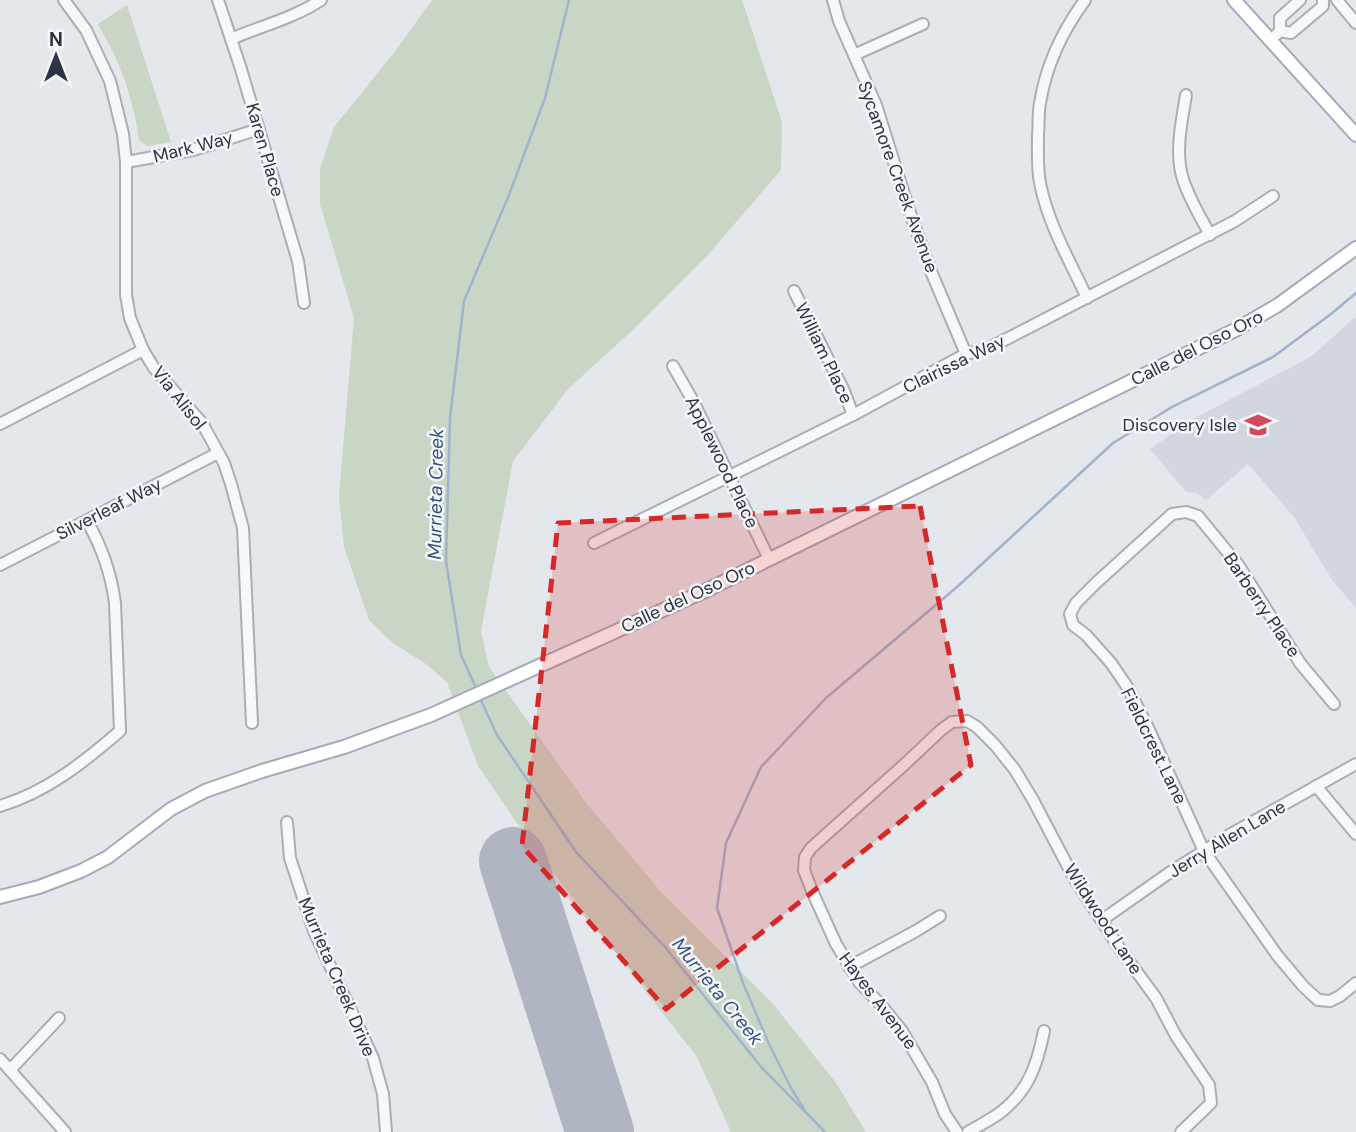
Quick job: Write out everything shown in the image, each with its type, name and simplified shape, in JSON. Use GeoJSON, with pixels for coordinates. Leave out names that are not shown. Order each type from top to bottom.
{"type":"FeatureCollection","features":[{"type":"Feature","properties":{"kind":"main road"},"geometry":{"type":"LineString","coordinates":[[1234,0],[1356,135]]}},
{"type":"Feature","properties":{"kind":"main road","name":"Calle del Oso Oro"},"geometry":{"type":"LineString","coordinates":[[0,897],[51,883],[108,857],[172,809],[205,791],[344,747],[431,715],[705,591],[1237,329],[1278,305],[1356,248]]}},
{"type":"Feature","properties":{"kind":"street","name":"Via Alisol"},"geometry":{"type":"LineString","coordinates":[[64,0],[86,30],[110,81],[123,134],[126,162],[126,295],[130,318],[154,368],[202,423],[232,484],[243,528],[252,723]]}},
{"type":"Feature","properties":{"kind":"street","name":"Karen Place"},"geometry":{"type":"LineString","coordinates":[[218,0],[298,261],[304,303]]}},
{"type":"Feature","properties":{"kind":"street"},"geometry":{"type":"LineString","coordinates":[[231,38],[285,19],[321,0]]}},
{"type":"Feature","properties":{"kind":"street","name":"Sycamore Creek Avenue"},"geometry":{"type":"LineString","coordinates":[[832,0],[876,105],[930,269],[966,354]]}},
{"type":"Feature","properties":{"kind":"street"},"geometry":{"type":"LineString","coordinates":[[1085,0],[1071,19],[1051,61],[1040,103],[1038,150],[1040,182],[1045,204],[1087,298]]}},
{"type":"Feature","properties":{"kind":"street"},"geometry":{"type":"LineString","coordinates":[[1270,41],[1280,31],[1280,18],[1301,0],[1314,13]]}},
{"type":"Feature","properties":{"kind":"street"},"geometry":{"type":"LineString","coordinates":[[1280,31],[1291,33],[1323,6],[1323,0]]}},
{"type":"Feature","properties":{"kind":"street"},"geometry":{"type":"LineString","coordinates":[[1337,0],[1356,23]]}},
{"type":"Feature","properties":{"kind":"street"},"geometry":{"type":"LineString","coordinates":[[853,55],[923,24]]}},
{"type":"Feature","properties":{"kind":"street"},"geometry":{"type":"LineString","coordinates":[[1186,95],[1179,151],[1182,174],[1193,204],[1210,235]]}},
{"type":"Feature","properties":{"kind":"street","name":"Mark Way"},"geometry":{"type":"LineString","coordinates":[[126,162],[193,150],[259,129]]}},
{"type":"Feature","properties":{"kind":"street","name":"Clairissa Way"},"geometry":{"type":"LineString","coordinates":[[594,543],[853,415],[966,354],[989,348],[1087,298],[1210,235],[1273,196]]}},
{"type":"Feature","properties":{"kind":"street","name":"William Place"},"geometry":{"type":"LineString","coordinates":[[794,292],[844,391],[853,415]]}},
{"type":"Feature","properties":{"kind":"street"},"geometry":{"type":"LineString","coordinates":[[0,424],[144,350]]}},
{"type":"Feature","properties":{"kind":"street","name":"Applewood Place"},"geometry":{"type":"LineString","coordinates":[[673,366],[693,401],[769,559]]}},
{"type":"Feature","properties":{"kind":"street","name":"Silverleaf Way"},"geometry":{"type":"LineString","coordinates":[[0,565],[218,453]]}},
{"type":"Feature","properties":{"kind":"street","name":"Barberry Place"},"geometry":{"type":"LineString","coordinates":[[1186,512],[1198,516],[1240,566],[1300,663],[1334,704]]}},
{"type":"Feature","properties":{"kind":"street","name":"Fieldcrest Lane"},"geometry":{"type":"LineString","coordinates":[[1186,512],[1172,514],[1096,583],[1076,603],[1070,614],[1073,625],[1086,635],[1111,663],[1128,688],[1204,851],[1278,956],[1318,1000],[1330,1001],[1356,983]]}},
{"type":"Feature","properties":{"kind":"street"},"geometry":{"type":"LineString","coordinates":[[0,806],[46,787],[71,771],[120,731],[112,583],[104,555],[86,521]]}},
{"type":"Feature","properties":{"kind":"street","name":"Wildwood Lane"},"geometry":{"type":"LineString","coordinates":[[952,722],[967,721],[977,727],[1015,770],[1074,877],[1120,949],[1156,998],[1176,1036],[1209,1085],[1211,1103],[1181,1132]]}},
{"type":"Feature","properties":{"kind":"street","name":"Hayes Avenue"},"geometry":{"type":"LineString","coordinates":[[952,722],[811,848],[805,857],[804,870],[836,944],[849,967],[902,1031],[957,1132]]}},
{"type":"Feature","properties":{"kind":"street","name":"Jerry Allen Lane"},"geometry":{"type":"LineString","coordinates":[[1102,920],[1204,851],[1356,764]]}},
{"type":"Feature","properties":{"kind":"street"},"geometry":{"type":"LineString","coordinates":[[1316,786],[1356,834]]}},
{"type":"Feature","properties":{"kind":"street","name":"Murrieta Creek Drive"},"geometry":{"type":"LineString","coordinates":[[287,822],[290,858],[314,931],[373,1058],[383,1094],[386,1132]]}},
{"type":"Feature","properties":{"kind":"street"},"geometry":{"type":"LineString","coordinates":[[849,967],[940,916]]}},
{"type":"Feature","properties":{"kind":"street"},"geometry":{"type":"LineString","coordinates":[[10,1070],[59,1018]]}},
{"type":"Feature","properties":{"kind":"street"},"geometry":{"type":"LineString","coordinates":[[968,1132],[1000,1113],[1021,1093],[1031,1077],[1044,1031]]}},
{"type":"Feature","properties":{"kind":"street"},"geometry":{"type":"LineString","coordinates":[[0,1059],[65,1132]]}},
{"type":"Feature","properties":{"kind":"highlighted area"},"geometry":{"type":"Polygon","coordinates":[[[920,506],[971,765],[666,1009],[522,846],[558,523],[920,506]]]}},
{"type":"Feature","properties":{"kind":"shaded area"},"geometry":{"type":"Polygon","coordinates":[[[1356,316],[1356,608],[1332,580],[1294,517],[1248,464],[1206,500],[1197,493],[1186,492],[1150,449],[1189,421],[1312,356],[1356,316]]]}},
{"type":"Feature","properties":{"kind":"green space"},"geometry":{"type":"Polygon","coordinates":[[[432,0],[742,0],[782,122],[781,170],[707,256],[635,328],[569,388],[513,461],[481,631],[489,667],[587,804],[662,893],[774,1005],[836,1083],[866,1132],[731,1132],[697,1057],[534,848],[478,766],[447,682],[426,664],[390,641],[369,620],[344,547],[339,496],[354,318],[320,204],[320,169],[334,127],[393,54],[432,0]]]}},
{"type":"Feature","properties":{"kind":"green space"},"geometry":{"type":"Polygon","coordinates":[[[127,5],[171,142],[147,146],[139,140],[125,80],[98,24],[127,5]]]}},
{"type":"Feature","properties":{"kind":"waterway","name":"Murrieta Creek"},"geometry":{"type":"LineString","coordinates":[[477,690],[461,655],[446,561],[450,418],[464,301],[509,195],[545,98],[569,0]]}},
{"type":"Feature","properties":{"kind":"waterway"},"geometry":{"type":"LineString","coordinates":[[804,1109],[769,1044],[743,983],[717,908],[726,843],[761,767],[826,698],[957,587],[1113,443],[1172,407],[1273,357],[1356,293]]}},
{"type":"Feature","properties":{"kind":"waterway","name":"Murrieta Creek"},"geometry":{"type":"LineString","coordinates":[[479,696],[497,735],[576,852],[665,947],[762,1068],[825,1132]]}},
{"type":"Feature","properties":{"kind":"runway"},"geometry":{"type":"LineString","coordinates":[[513,861],[600,1132]]}},
{"type":"Feature","properties":{"kind":"place","name":"Discovery Isle"},"geometry":{"type":"Point","coordinates":[1258,425]}}]}
